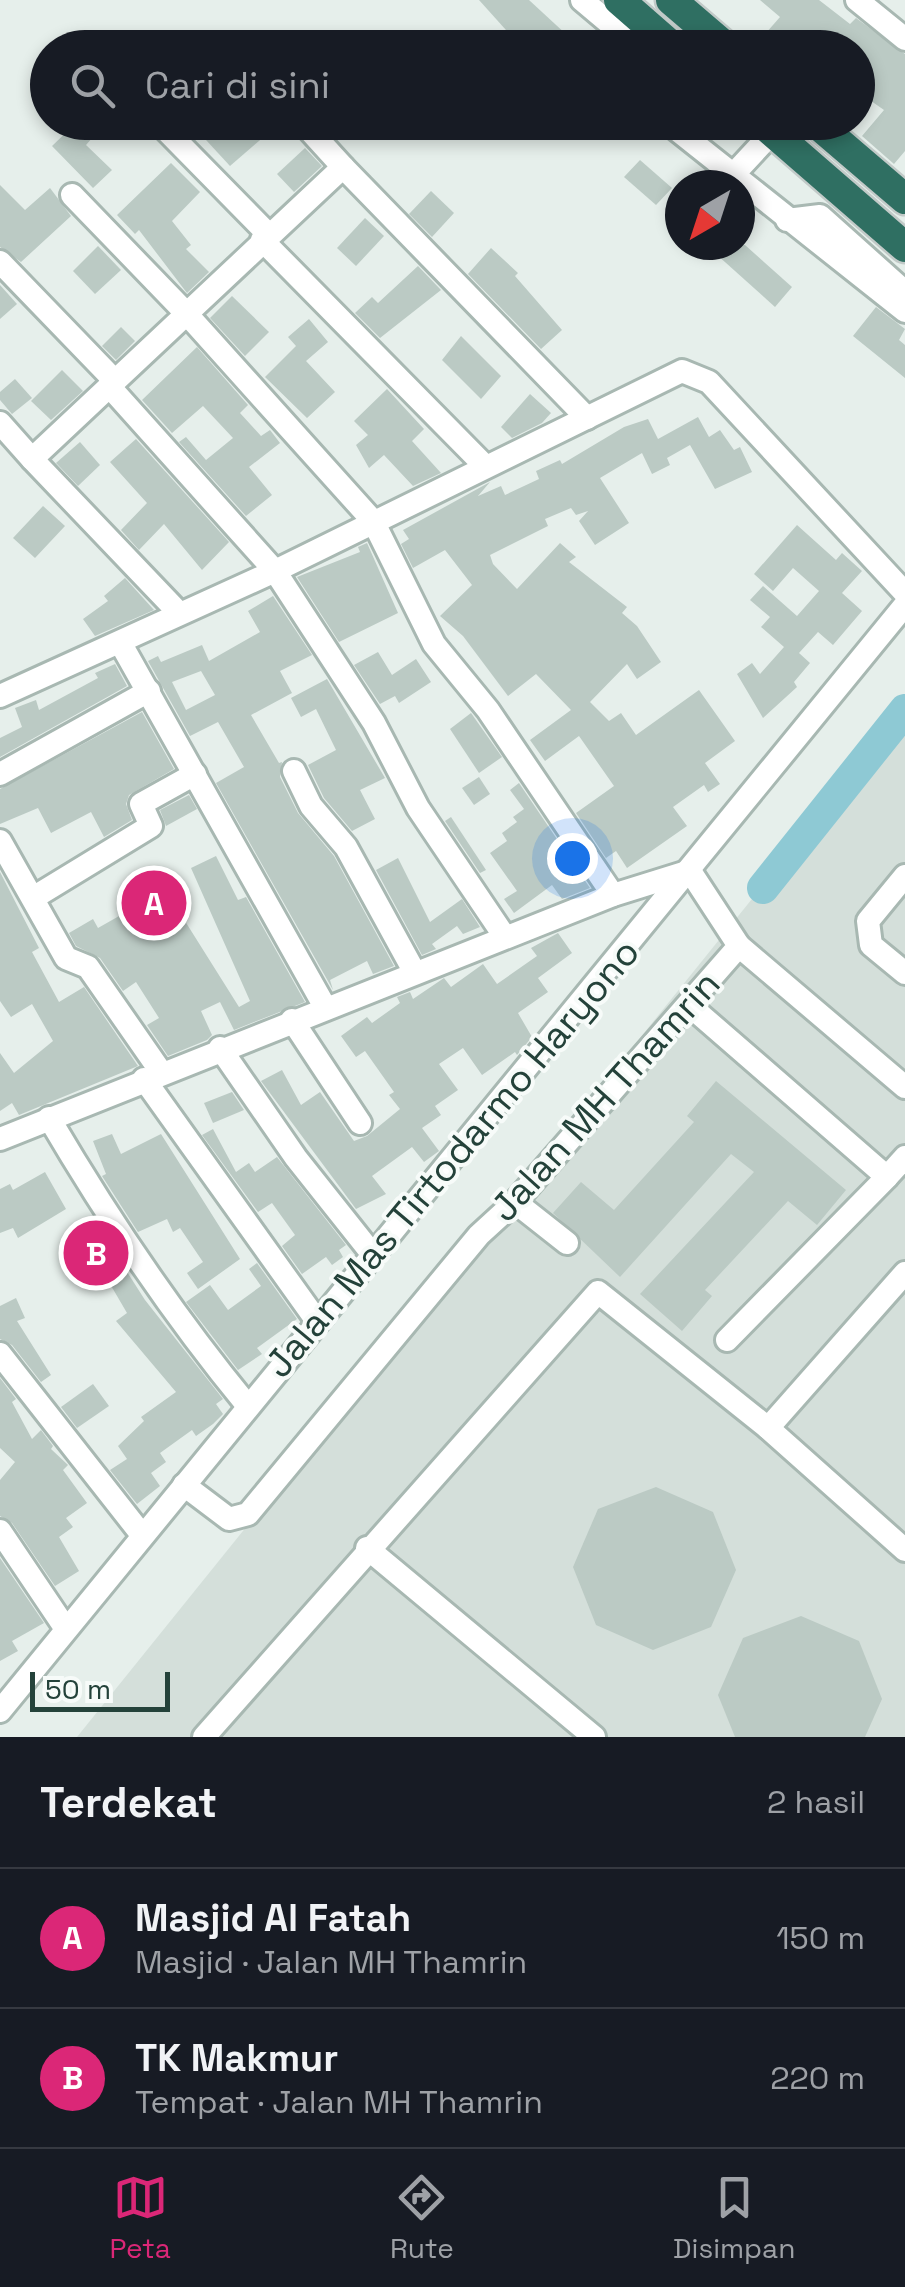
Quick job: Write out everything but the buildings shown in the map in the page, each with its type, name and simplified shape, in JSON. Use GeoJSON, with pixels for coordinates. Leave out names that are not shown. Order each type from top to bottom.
{"type":"FeatureCollection","features":[{"type":"Feature","properties":{"kind":"highway"},"geometry":{"type":"LineString","coordinates":[[619,0],[653,30]]}},
{"type":"Feature","properties":{"kind":"highway"},"geometry":{"type":"LineString","coordinates":[[671,0],[706,30]]}},
{"type":"Feature","properties":{"kind":"highway"},"geometry":{"type":"LineString","coordinates":[[787,140],[905,248]]}},
{"type":"Feature","properties":{"kind":"highway"},"geometry":{"type":"LineString","coordinates":[[836,140],[905,199]]}},
{"type":"Feature","properties":{"kind":"street"},"geometry":{"type":"LineString","coordinates":[[582,0],[617,30]]}},
{"type":"Feature","properties":{"kind":"street"},"geometry":{"type":"LineString","coordinates":[[872,5],[905,40]]}},
{"type":"Feature","properties":{"kind":"street"},"geometry":{"type":"LineString","coordinates":[[175,140],[485,466]]}},
{"type":"Feature","properties":{"kind":"street"},"geometry":{"type":"LineString","coordinates":[[318,140],[587,418]]}},
{"type":"Feature","properties":{"kind":"street"},"geometry":{"type":"LineString","coordinates":[[689,140],[725,170]]}},
{"type":"Feature","properties":{"kind":"street"},"geometry":{"type":"LineString","coordinates":[[737,170],[761,140]]}},
{"type":"Feature","properties":{"kind":"street"},"geometry":{"type":"LineString","coordinates":[[32,459],[343,168]]}},
{"type":"Feature","properties":{"kind":"street"},"geometry":{"type":"LineString","coordinates":[[755,194],[905,311]]}},
{"type":"Feature","properties":{"kind":"street"},"geometry":{"type":"LineString","coordinates":[[72,195],[185,312],[373,521],[434,644],[488,710],[612,895]]}},
{"type":"Feature","properties":{"kind":"street"},"geometry":{"type":"LineString","coordinates":[[787,220],[820,216],[905,292]]}},
{"type":"Feature","properties":{"kind":"street"},"geometry":{"type":"LineString","coordinates":[[0,262],[112,383],[275,571],[374,722],[418,808],[505,937]]}},
{"type":"Feature","properties":{"kind":"street"},"geometry":{"type":"LineString","coordinates":[[0,696],[275,571],[587,418],[668,374],[682,371],[708,382],[905,593]]}},
{"type":"Feature","properties":{"kind":"street"},"geometry":{"type":"LineString","coordinates":[[0,423],[178,613]]}},
{"type":"Feature","properties":{"kind":"street","name":"Jalan Mas Tirtodarmo Haryono"},"geometry":{"type":"LineString","coordinates":[[0,1711],[316,1320],[690,871],[905,605]]}},
{"type":"Feature","properties":{"kind":"street"},"geometry":{"type":"LineString","coordinates":[[121,644],[325,1008]]}},
{"type":"Feature","properties":{"kind":"street"},"geometry":{"type":"LineString","coordinates":[[0,774],[149,691]]}},
{"type":"Feature","properties":{"kind":"street"},"geometry":{"type":"LineString","coordinates":[[294,771],[312,806],[346,847],[415,973]]}},
{"type":"Feature","properties":{"kind":"street"},"geometry":{"type":"LineString","coordinates":[[33,898],[151,826],[142,804],[195,774]]}},
{"type":"Feature","properties":{"kind":"street"},"geometry":{"type":"LineString","coordinates":[[0,841],[66,958],[88,966],[152,1076],[316,1320]]}},
{"type":"Feature","properties":{"kind":"street"},"geometry":{"type":"LineString","coordinates":[[0,1139],[220,1048],[612,895],[690,871]]}},
{"type":"Feature","properties":{"kind":"street","name":"Jalan MH Thamrin"},"geometry":{"type":"LineString","coordinates":[[184,1485],[229,1520],[248,1514],[479,1235],[514,1202],[738,946],[690,871]]}},
{"type":"Feature","properties":{"kind":"street"},"geometry":{"type":"LineString","coordinates":[[905,876],[868,921],[871,945],[905,972]]}},
{"type":"Feature","properties":{"kind":"street"},"geometry":{"type":"LineString","coordinates":[[738,946],[905,1086]]}},
{"type":"Feature","properties":{"kind":"street"},"geometry":{"type":"LineString","coordinates":[[689,1004],[886,1177]]}},
{"type":"Feature","properties":{"kind":"street"},"geometry":{"type":"LineString","coordinates":[[292,1020],[360,1123]]}},
{"type":"Feature","properties":{"kind":"street"},"geometry":{"type":"LineString","coordinates":[[220,1048],[296,1158],[373,1255]]}},
{"type":"Feature","properties":{"kind":"street"},"geometry":{"type":"LineString","coordinates":[[49,1118],[116,1231],[184,1328],[247,1405]]}},
{"type":"Feature","properties":{"kind":"street"},"geometry":{"type":"LineString","coordinates":[[727,1340],[905,1157]]}},
{"type":"Feature","properties":{"kind":"street"},"geometry":{"type":"LineString","coordinates":[[514,1202],[567,1244]]}},
{"type":"Feature","properties":{"kind":"street"},"geometry":{"type":"LineString","coordinates":[[768,1428],[905,1274]]}},
{"type":"Feature","properties":{"kind":"street"},"geometry":{"type":"LineString","coordinates":[[204,1737],[367,1548],[598,1292],[768,1428],[905,1550]]}},
{"type":"Feature","properties":{"kind":"street"},"geometry":{"type":"LineString","coordinates":[[0,1354],[142,1535]]}},
{"type":"Feature","properties":{"kind":"street"},"geometry":{"type":"LineString","coordinates":[[0,1532],[66,1629]]}},
{"type":"Feature","properties":{"kind":"street"},"geometry":{"type":"LineString","coordinates":[[367,1548],[594,1737]]}},
{"type":"Feature","properties":{"kind":"shaded area"},"geometry":{"type":"Polygon","coordinates":[[[905,709],[905,1737],[77,1737],[905,709]]]}},
{"type":"Feature","properties":{"kind":"waterway"},"geometry":{"type":"LineString","coordinates":[[763,888],[905,710]]}},
{"type":"Feature","properties":{"kind":"place","name":"Masjid Al Fatah"},"geometry":{"type":"Point","coordinates":[154,903]}},
{"type":"Feature","properties":{"kind":"place","name":"TK Makmur"},"geometry":{"type":"Point","coordinates":[96,1253]}}]}
